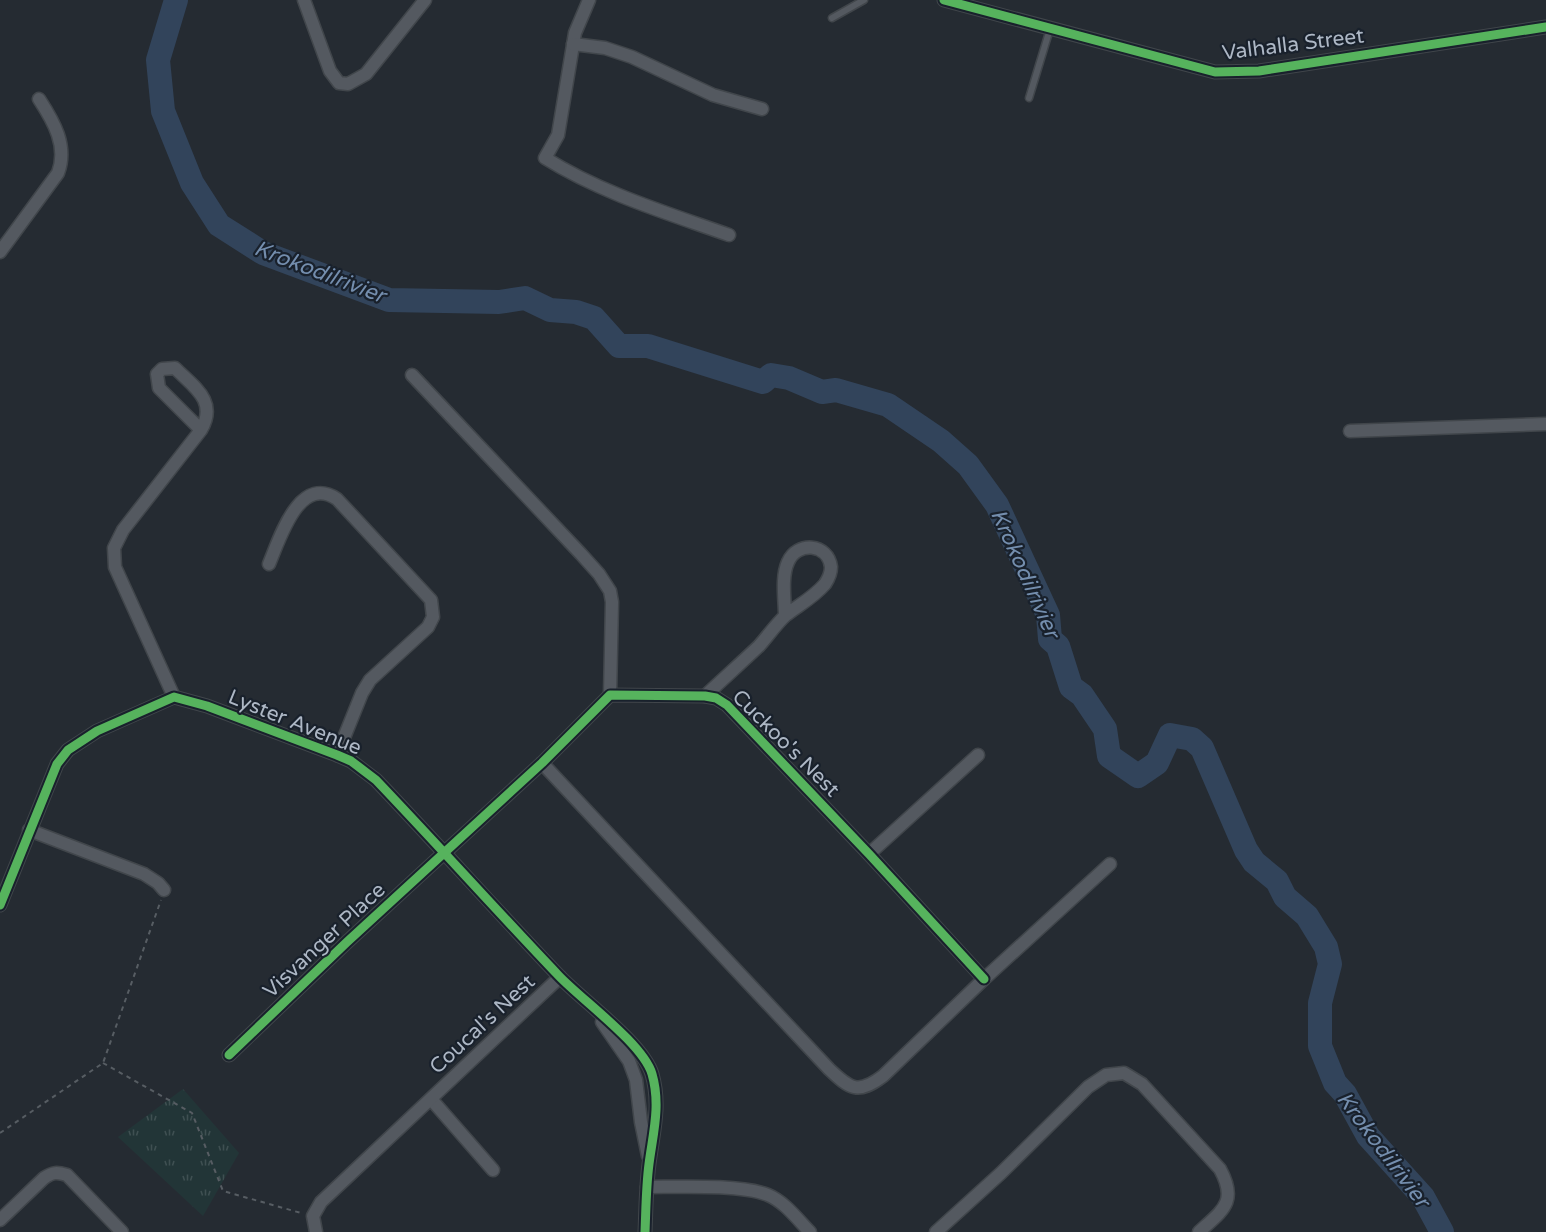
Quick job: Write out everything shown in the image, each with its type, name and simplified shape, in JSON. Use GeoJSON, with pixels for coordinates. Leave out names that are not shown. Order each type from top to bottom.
{"type":"FeatureCollection","features":[{"type":"Feature","properties":{"kind":"street"},"geometry":{"type":"LineString","coordinates":[[304,0],[330,70],[339,83],[348,84],[366,74],[425,0]]}},
{"type":"Feature","properties":{"kind":"street"},"geometry":{"type":"LineString","coordinates":[[589,0],[574,33],[558,135],[545,158],[567,172],[642,204],[729,235]]}},
{"type":"Feature","properties":{"kind":"street","name":"Valhalla Street"},"geometry":{"type":"LineString","coordinates":[[944,0],[1202,69],[1232,72],[1259,71],[1546,27]]}},
{"type":"Feature","properties":{"kind":"street"},"geometry":{"type":"LineString","coordinates":[[573,44],[605,48],[632,57],[713,95],[762,109]]}},
{"type":"Feature","properties":{"kind":"street"},"geometry":{"type":"LineString","coordinates":[[0,252],[4,237],[58,173],[62,163],[60,139],[51,117],[39,99]]}},
{"type":"Feature","properties":{"kind":"street"},"geometry":{"type":"LineString","coordinates":[[0,905],[57,764],[68,750],[97,731],[174,697],[115,567],[114,548],[123,530],[201,430],[208,408],[206,402],[176,368],[162,369],[157,374],[156,380],[159,388],[201,430]]}},
{"type":"Feature","properties":{"kind":"street"},"geometry":{"type":"LineString","coordinates":[[412,375],[581,554],[606,583],[612,602],[610,695],[542,763],[444,852]]}},
{"type":"Feature","properties":{"kind":"street"},"geometry":{"type":"LineString","coordinates":[[1350,432],[1546,424]]}},
{"type":"Feature","properties":{"kind":"street"},"geometry":{"type":"LineString","coordinates":[[269,564],[282,531],[302,500],[318,492],[327,493],[337,499],[431,600],[433,617],[428,627],[370,680],[362,693],[337,755]]}},
{"type":"Feature","properties":{"kind":"street","name":"Cuckoo's Nest"},"geometry":{"type":"LineString","coordinates":[[705,696],[758,646],[785,616],[811,598],[825,584],[830,575],[829,561],[819,548],[801,549],[788,561],[785,572],[785,616]]}},
{"type":"Feature","properties":{"kind":"street","name":"Cuckoo's Nest"},"geometry":{"type":"LineString","coordinates":[[610,695],[705,696],[716,698],[733,710],[984,979]]}},
{"type":"Feature","properties":{"kind":"street","name":"Lyster Avenue"},"geometry":{"type":"LineString","coordinates":[[174,697],[207,706],[351,761],[376,780],[560,977],[631,1042],[645,1059],[656,1089],[657,1113],[647,1186],[645,1232]]}},
{"type":"Feature","properties":{"kind":"street"},"geometry":{"type":"LineString","coordinates":[[869,854],[978,755]]}},
{"type":"Feature","properties":{"kind":"street"},"geometry":{"type":"LineString","coordinates":[[542,763],[829,1069],[853,1088],[863,1088],[883,1076],[984,979],[1110,864]]}},
{"type":"Feature","properties":{"kind":"street"},"geometry":{"type":"LineString","coordinates":[[29,830],[144,874],[164,890]]}},
{"type":"Feature","properties":{"kind":"street","name":"Visvanger Place"},"geometry":{"type":"LineString","coordinates":[[229,1055],[444,852]]}},
{"type":"Feature","properties":{"kind":"street","name":"Coucal's Nest"},"geometry":{"type":"LineString","coordinates":[[313,1216],[321,1202],[560,977]]}},
{"type":"Feature","properties":{"kind":"street"},"geometry":{"type":"LineString","coordinates":[[591,1007],[629,1061],[638,1089],[641,1122],[650,1162]]}},
{"type":"Feature","properties":{"kind":"street"},"geometry":{"type":"LineString","coordinates":[[936,1232],[1001,1173],[1088,1087],[1106,1075],[1124,1073],[1143,1084],[1194,1139],[1228,1184],[1229,1194],[1226,1203],[1199,1232]]}},
{"type":"Feature","properties":{"kind":"street","name":"Coucal's Nest"},"geometry":{"type":"LineString","coordinates":[[431,1099],[494,1170]]}},
{"type":"Feature","properties":{"kind":"street"},"geometry":{"type":"LineString","coordinates":[[0,1220],[44,1178],[59,1172],[67,1175],[122,1232]]}},
{"type":"Feature","properties":{"kind":"street"},"geometry":{"type":"LineString","coordinates":[[647,1186],[753,1191],[769,1195],[781,1203],[810,1232]]}},
{"type":"Feature","properties":{"kind":"street"},"geometry":{"type":"LineString","coordinates":[[313,1216],[316,1232]]}},
{"type":"Feature","properties":{"kind":"lane"},"geometry":{"type":"LineString","coordinates":[[832,18],[864,0]]}},
{"type":"Feature","properties":{"kind":"lane"},"geometry":{"type":"LineString","coordinates":[[1029,98],[1050,29]]}},
{"type":"Feature","properties":{"kind":"path"},"geometry":{"type":"LineString","coordinates":[[0,1133],[103,1063],[164,890]]}},
{"type":"Feature","properties":{"kind":"path"},"geometry":{"type":"LineString","coordinates":[[103,1063],[192,1113],[224,1191],[313,1216]]}},
{"type":"Feature","properties":{"kind":"green space"},"geometry":{"type":"Polygon","coordinates":[[[183,1089],[239,1153],[203,1216],[118,1137],[183,1089]]]}},
{"type":"Feature","properties":{"kind":"waterway","name":"Krokodilrivier"},"geometry":{"type":"LineString","coordinates":[[176,0],[158,60],[163,111],[192,183],[219,225],[263,253],[389,300],[499,302],[525,298],[550,310],[576,312],[594,318],[619,346],[648,346],[763,382],[771,375],[789,378],[822,392],[836,390],[888,405],[941,441],[968,465],[997,505],[1048,615],[1050,639],[1058,646],[1071,687],[1082,695],[1105,729],[1109,756],[1138,776],[1157,763],[1170,735],[1192,739],[1202,748],[1246,850],[1254,862],[1277,881],[1285,897],[1307,916],[1326,947],[1330,964],[1320,1003],[1320,1046],[1335,1083],[1345,1094],[1368,1136],[1423,1197],[1442,1232]]}},
{"type":"Feature","properties":{"kind":"cycle path"},"geometry":{"type":"LineString","coordinates":[[944,0],[1215,72],[1259,71],[1546,27]]}},
{"type":"Feature","properties":{"kind":"cycle path"},"geometry":{"type":"LineString","coordinates":[[229,1055],[347,942],[542,763],[610,695],[705,696],[716,698],[727,705],[984,979]]}},
{"type":"Feature","properties":{"kind":"cycle path"},"geometry":{"type":"LineString","coordinates":[[0,905],[57,764],[68,750],[97,731],[174,697],[207,706],[351,761],[376,780],[559,976],[625,1036],[646,1062],[655,1085],[656,1108],[648,1173],[645,1232]]}}]}
